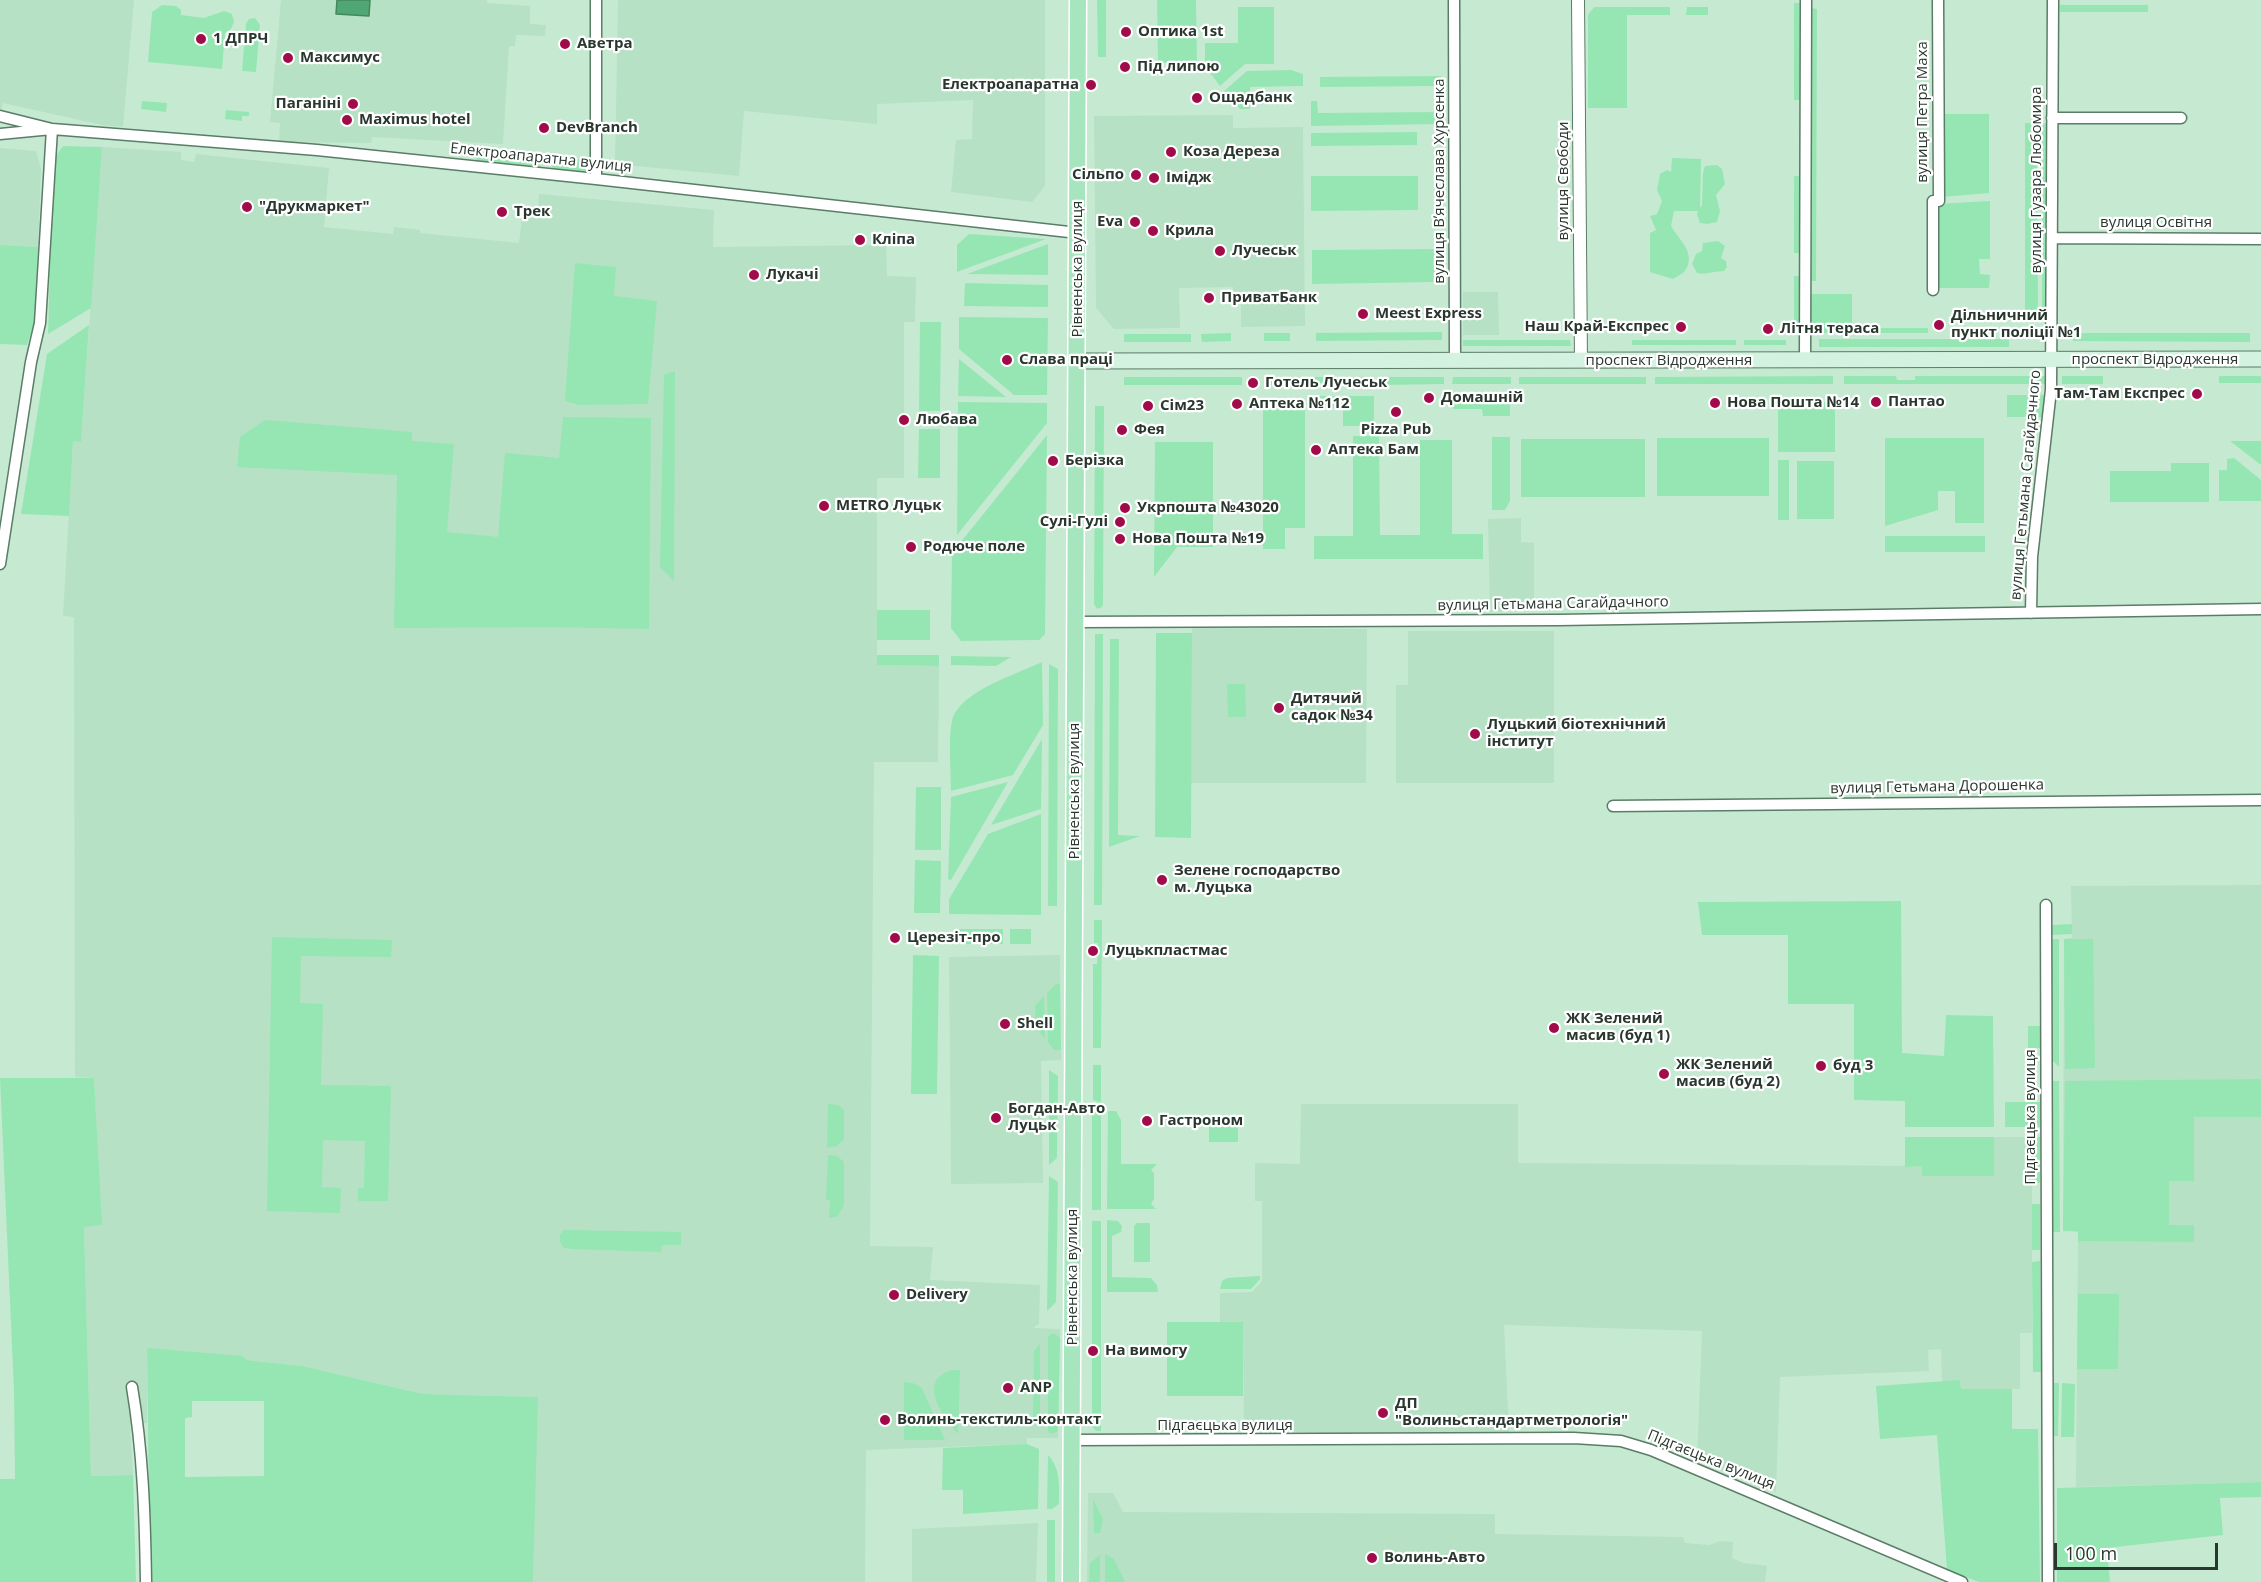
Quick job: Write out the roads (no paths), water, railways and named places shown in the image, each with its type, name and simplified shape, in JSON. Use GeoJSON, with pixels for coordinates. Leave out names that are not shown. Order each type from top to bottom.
{"type":"FeatureCollection","features":[{"type":"Feature","properties":{"kind":"main road","name":"Рівненська вулиця"},"geometry":{"type":"LineString","coordinates":[[1071,1582],[1078,0]]}},
{"type":"Feature","properties":{"kind":"main road","name":"проспект Відродження"},"geometry":{"type":"LineString","coordinates":[[1078,361],[2261,359]]}},
{"type":"Feature","properties":{"kind":"street"},"geometry":{"type":"LineString","coordinates":[[596,0],[596,178]]}},
{"type":"Feature","properties":{"kind":"street","name":"вулиця Вʼячеслава Хурсенка"},"geometry":{"type":"LineString","coordinates":[[1454,0],[1455,361]]}},
{"type":"Feature","properties":{"kind":"street","name":"вулиця Свободи"},"geometry":{"type":"LineString","coordinates":[[1578,0],[1581,361]]}},
{"type":"Feature","properties":{"kind":"street"},"geometry":{"type":"LineString","coordinates":[[1805,361],[1806,0]]}},
{"type":"Feature","properties":{"kind":"street","name":"вулиця Петра Маха"},"geometry":{"type":"LineString","coordinates":[[1933,290],[1933,201],[1939,201],[1938,0]]}},
{"type":"Feature","properties":{"kind":"street","name":"вулиця Гузара Любомира"},"geometry":{"type":"LineString","coordinates":[[2051,360],[2053,0]]}},
{"type":"Feature","properties":{"kind":"street"},"geometry":{"type":"LineString","coordinates":[[0,116],[52,129],[40,323],[31,362],[0,564]]}},
{"type":"Feature","properties":{"kind":"street"},"geometry":{"type":"LineString","coordinates":[[2052,118],[2181,118]]}},
{"type":"Feature","properties":{"kind":"street","name":"Електроапаратна вулиця"},"geometry":{"type":"LineString","coordinates":[[0,134],[52,129],[317,150],[596,178],[1078,233]]}},
{"type":"Feature","properties":{"kind":"street","name":"вулиця Освітня"},"geometry":{"type":"LineString","coordinates":[[2052,238],[2261,239]]}},
{"type":"Feature","properties":{"kind":"street","name":"вулиця Гетьмана Сагайдачного"},"geometry":{"type":"LineString","coordinates":[[2031,613],[2032,557],[2051,390],[2051,360]]}},
{"type":"Feature","properties":{"kind":"street","name":"вулиця Гетьмана Сагайдачного"},"geometry":{"type":"LineString","coordinates":[[1076,622],[1484,620],[2261,609]]}},
{"type":"Feature","properties":{"kind":"street","name":"вулиця Гетьмана Дорошенка"},"geometry":{"type":"LineString","coordinates":[[1613,806],[2261,800]]}},
{"type":"Feature","properties":{"kind":"street","name":"Підгаєцька вулиця"},"geometry":{"type":"LineString","coordinates":[[2046,904],[2048,1582]]}},
{"type":"Feature","properties":{"kind":"street"},"geometry":{"type":"LineString","coordinates":[[132,1387],[140,1432],[146,1582]]}},
{"type":"Feature","properties":{"kind":"street","name":"Підгаєцька вулиця"},"geometry":{"type":"LineString","coordinates":[[1072,1440],[1574,1438],[1621,1441],[1662,1455],[1962,1582]]}},
{"type":"Feature","properties":{"kind":"place","name":"Оптика 1st"},"geometry":{"type":"Point","coordinates":[1126,32]}},
{"type":"Feature","properties":{"kind":"place","name":"1 ДПРЧ"},"geometry":{"type":"Point","coordinates":[201,39]}},
{"type":"Feature","properties":{"kind":"place","name":"Аветра"},"geometry":{"type":"Point","coordinates":[565,44]}},
{"type":"Feature","properties":{"kind":"place","name":"Максимус"},"geometry":{"type":"Point","coordinates":[288,58]}},
{"type":"Feature","properties":{"kind":"place","name":"Під липою"},"geometry":{"type":"Point","coordinates":[1125,67]}},
{"type":"Feature","properties":{"kind":"place","name":"Електроапаратна"},"geometry":{"type":"Point","coordinates":[1091,85]}},
{"type":"Feature","properties":{"kind":"place","name":"Ощадбанк"},"geometry":{"type":"Point","coordinates":[1197,98]}},
{"type":"Feature","properties":{"kind":"place","name":"Паганіні"},"geometry":{"type":"Point","coordinates":[353,104]}},
{"type":"Feature","properties":{"kind":"place","name":"Maximus hotel"},"geometry":{"type":"Point","coordinates":[347,120]}},
{"type":"Feature","properties":{"kind":"place","name":"DevBranch"},"geometry":{"type":"Point","coordinates":[544,128]}},
{"type":"Feature","properties":{"kind":"place","name":"Коза Дереза"},"geometry":{"type":"Point","coordinates":[1171,152]}},
{"type":"Feature","properties":{"kind":"place","name":"Сільпо"},"geometry":{"type":"Point","coordinates":[1136,175]}},
{"type":"Feature","properties":{"kind":"place","name":"Імідж"},"geometry":{"type":"Point","coordinates":[1154,178]}},
{"type":"Feature","properties":{"kind":"place","name":"\"Друкмаркет\""},"geometry":{"type":"Point","coordinates":[247,207]}},
{"type":"Feature","properties":{"kind":"place","name":"Трек"},"geometry":{"type":"Point","coordinates":[502,212]}},
{"type":"Feature","properties":{"kind":"place","name":"Eva"},"geometry":{"type":"Point","coordinates":[1135,222]}},
{"type":"Feature","properties":{"kind":"place","name":"Крила"},"geometry":{"type":"Point","coordinates":[1153,231]}},
{"type":"Feature","properties":{"kind":"place","name":"Кліпа"},"geometry":{"type":"Point","coordinates":[860,240]}},
{"type":"Feature","properties":{"kind":"place","name":"Лучеськ"},"geometry":{"type":"Point","coordinates":[1220,251]}},
{"type":"Feature","properties":{"kind":"place","name":"Лукачі"},"geometry":{"type":"Point","coordinates":[754,275]}},
{"type":"Feature","properties":{"kind":"place","name":"ПриватБанк"},"geometry":{"type":"Point","coordinates":[1209,298]}},
{"type":"Feature","properties":{"kind":"place","name":"Meest Express"},"geometry":{"type":"Point","coordinates":[1363,314]}},
{"type":"Feature","properties":{"kind":"place","name":"Дільничний пункт поліції №1"},"geometry":{"type":"Point","coordinates":[1939,325]}},
{"type":"Feature","properties":{"kind":"place","name":"Наш Край-Експрес"},"geometry":{"type":"Point","coordinates":[1681,327]}},
{"type":"Feature","properties":{"kind":"place","name":"Літня тераса"},"geometry":{"type":"Point","coordinates":[1768,329]}},
{"type":"Feature","properties":{"kind":"place","name":"Слава праці"},"geometry":{"type":"Point","coordinates":[1007,360]}},
{"type":"Feature","properties":{"kind":"place","name":"Готель Лучеськ"},"geometry":{"type":"Point","coordinates":[1253,383]}},
{"type":"Feature","properties":{"kind":"place","name":"Там-Там Експрес"},"geometry":{"type":"Point","coordinates":[2197,394]}},
{"type":"Feature","properties":{"kind":"place","name":"Домашній"},"geometry":{"type":"Point","coordinates":[1429,398]}},
{"type":"Feature","properties":{"kind":"place","name":"Пантао"},"geometry":{"type":"Point","coordinates":[1876,402]}},
{"type":"Feature","properties":{"kind":"place","name":"Нова Пошта №14"},"geometry":{"type":"Point","coordinates":[1715,403]}},
{"type":"Feature","properties":{"kind":"place","name":"Аптека №112"},"geometry":{"type":"Point","coordinates":[1237,404]}},
{"type":"Feature","properties":{"kind":"place","name":"Сім23"},"geometry":{"type":"Point","coordinates":[1148,406]}},
{"type":"Feature","properties":{"kind":"place","name":"Pizza Pub"},"geometry":{"type":"Point","coordinates":[1396,412]}},
{"type":"Feature","properties":{"kind":"place","name":"Любава"},"geometry":{"type":"Point","coordinates":[904,420]}},
{"type":"Feature","properties":{"kind":"place","name":"Фея"},"geometry":{"type":"Point","coordinates":[1122,430]}},
{"type":"Feature","properties":{"kind":"place","name":"Аптека Бам"},"geometry":{"type":"Point","coordinates":[1316,450]}},
{"type":"Feature","properties":{"kind":"place","name":"Берізка"},"geometry":{"type":"Point","coordinates":[1053,461]}},
{"type":"Feature","properties":{"kind":"place","name":"METRO Луцьк"},"geometry":{"type":"Point","coordinates":[824,506]}},
{"type":"Feature","properties":{"kind":"place","name":"Укрпошта №43020"},"geometry":{"type":"Point","coordinates":[1125,508]}},
{"type":"Feature","properties":{"kind":"place","name":"Сулі-Гулі"},"geometry":{"type":"Point","coordinates":[1120,522]}},
{"type":"Feature","properties":{"kind":"place","name":"Нова Пошта №19"},"geometry":{"type":"Point","coordinates":[1120,539]}},
{"type":"Feature","properties":{"kind":"place","name":"Родюче поле"},"geometry":{"type":"Point","coordinates":[911,547]}},
{"type":"Feature","properties":{"kind":"place","name":"Дитячий садок №34"},"geometry":{"type":"Point","coordinates":[1279,708]}},
{"type":"Feature","properties":{"kind":"place","name":"Луцький біотехнічний інститут"},"geometry":{"type":"Point","coordinates":[1475,734]}},
{"type":"Feature","properties":{"kind":"place","name":"Зелене господарство м. Луцька"},"geometry":{"type":"Point","coordinates":[1162,880]}},
{"type":"Feature","properties":{"kind":"place","name":"Церезіт-про"},"geometry":{"type":"Point","coordinates":[895,938]}},
{"type":"Feature","properties":{"kind":"place","name":"Луцькпластмас"},"geometry":{"type":"Point","coordinates":[1093,951]}},
{"type":"Feature","properties":{"kind":"place","name":"Shell"},"geometry":{"type":"Point","coordinates":[1005,1024]}},
{"type":"Feature","properties":{"kind":"place","name":"ЖК Зелений масив (буд 1)"},"geometry":{"type":"Point","coordinates":[1554,1028]}},
{"type":"Feature","properties":{"kind":"place","name":"буд 3"},"geometry":{"type":"Point","coordinates":[1821,1066]}},
{"type":"Feature","properties":{"kind":"place","name":"ЖК Зелений масив (буд 2)"},"geometry":{"type":"Point","coordinates":[1664,1074]}},
{"type":"Feature","properties":{"kind":"place","name":"Богдан-Авто Луцьк"},"geometry":{"type":"Point","coordinates":[996,1118]}},
{"type":"Feature","properties":{"kind":"place","name":"Гастроном"},"geometry":{"type":"Point","coordinates":[1147,1121]}},
{"type":"Feature","properties":{"kind":"place","name":"Delivery"},"geometry":{"type":"Point","coordinates":[894,1295]}},
{"type":"Feature","properties":{"kind":"place","name":"На вимогу"},"geometry":{"type":"Point","coordinates":[1093,1351]}},
{"type":"Feature","properties":{"kind":"place","name":"ANP"},"geometry":{"type":"Point","coordinates":[1008,1388]}},
{"type":"Feature","properties":{"kind":"place","name":"ДП \"Волиньстандартметрологія\""},"geometry":{"type":"Point","coordinates":[1383,1413]}},
{"type":"Feature","properties":{"kind":"place","name":"Волинь-текстиль-контакт"},"geometry":{"type":"Point","coordinates":[885,1420]}},
{"type":"Feature","properties":{"kind":"place","name":"Волинь-Авто"},"geometry":{"type":"Point","coordinates":[1372,1558]}}]}
